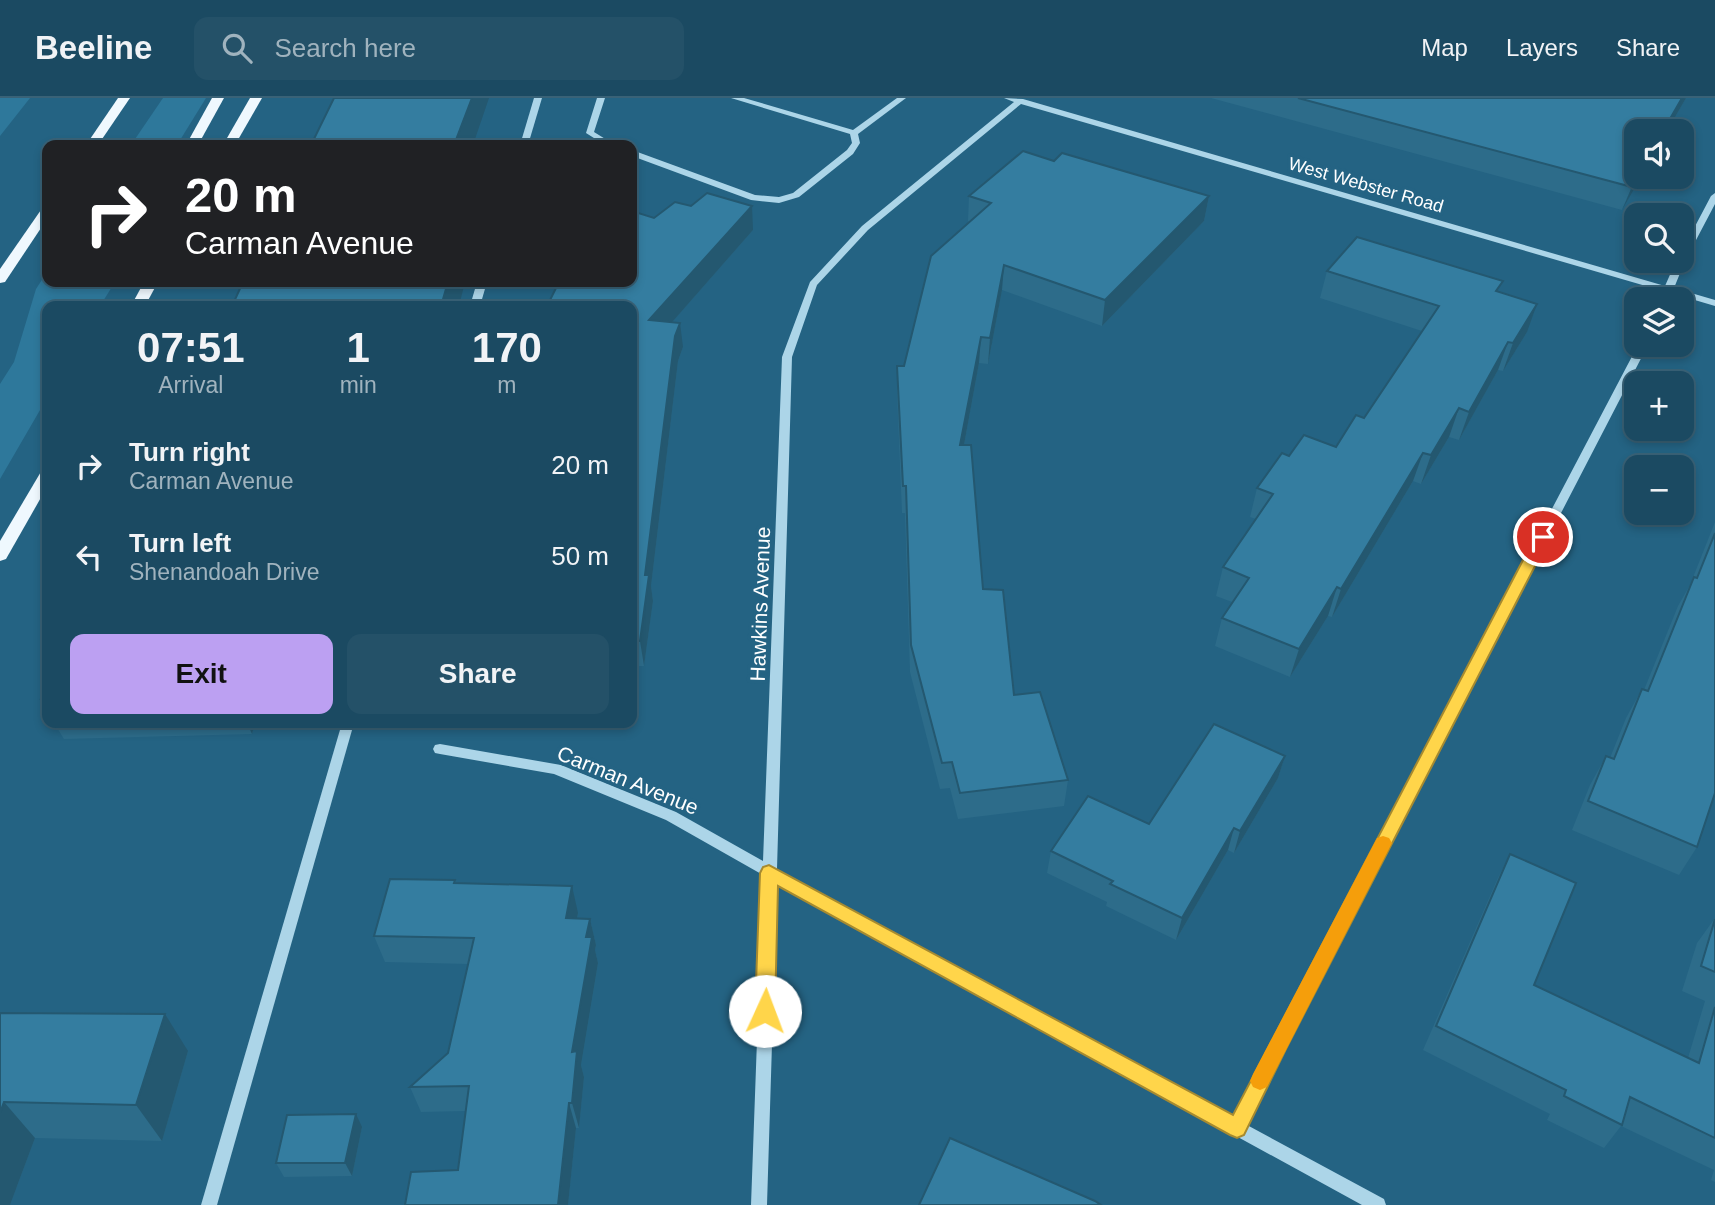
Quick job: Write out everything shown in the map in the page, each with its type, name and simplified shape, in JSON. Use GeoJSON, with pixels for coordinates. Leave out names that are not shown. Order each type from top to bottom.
{"type":"FeatureCollection","features":[{"type":"Feature","properties":{"kind":"main road"},"geometry":{"type":"LineString","coordinates":[[95,140],[124,98]]}},
{"type":"Feature","properties":{"kind":"main road"},"geometry":{"type":"LineString","coordinates":[[195,140],[218,98]]}},
{"type":"Feature","properties":{"kind":"main road"},"geometry":{"type":"LineString","coordinates":[[232,140],[256,98]]}},
{"type":"Feature","properties":{"kind":"main road"},"geometry":{"type":"LineString","coordinates":[[0,279],[42,217]]}},
{"type":"Feature","properties":{"kind":"main road"},"geometry":{"type":"LineString","coordinates":[[0,555],[42,483]]}},
{"type":"Feature","properties":{"kind":"street"},"geometry":{"type":"LineString","coordinates":[[525,140],[538,98]]}},
{"type":"Feature","properties":{"kind":"street"},"geometry":{"type":"LineString","coordinates":[[601,98],[590,132],[603,140]]}},
{"type":"Feature","properties":{"kind":"street"},"geometry":{"type":"LineString","coordinates":[[735,98],[854,133]]}},
{"type":"Feature","properties":{"kind":"street"},"geometry":{"type":"LineString","coordinates":[[854,133],[902,98]]}},
{"type":"Feature","properties":{"kind":"street","name":"West Webster Road"},"geometry":{"type":"LineString","coordinates":[[1014,100],[1642,287]]}},
{"type":"Feature","properties":{"kind":"street","name":"Hawkins Avenue"},"geometry":{"type":"LineString","coordinates":[[759,1205],[787,357],[813,284],[865,228],[1014,100]]}},
{"type":"Feature","properties":{"kind":"street"},"geometry":{"type":"LineString","coordinates":[[637,155],[754,198],[779,200],[796,195],[850,152],[856,143],[854,133]]}},
{"type":"Feature","properties":{"kind":"street"},"geometry":{"type":"LineString","coordinates":[[1694,235],[1715,195]]}},
{"type":"Feature","properties":{"kind":"street","name":"West Webster Road"},"geometry":{"type":"LineString","coordinates":[[1694,299],[1715,303]]}},
{"type":"Feature","properties":{"kind":"street"},"geometry":{"type":"LineString","coordinates":[[1237,1128],[1637,357]]}},
{"type":"Feature","properties":{"kind":"street"},"geometry":{"type":"LineString","coordinates":[[209,1205],[347,728]]}},
{"type":"Feature","properties":{"kind":"street","name":"Carman Avenue"},"geometry":{"type":"LineString","coordinates":[[440,749],[556,769],[671,816],[769,873],[1378,1205]]}},
{"type":"Feature","properties":{"kind":"shaded area"},"geometry":{"type":"Polygon","coordinates":[[[0,98],[30,98],[0,136],[0,98]]]}},
{"type":"Feature","properties":{"kind":"shaded area"},"geometry":{"type":"Polygon","coordinates":[[[163,98],[206,98],[180,140],[134,140],[163,98]]]}},
{"type":"Feature","properties":{"kind":"shaded area"},"geometry":{"type":"Polygon","coordinates":[[[42,280],[42,287],[112,287],[103,301],[42,301],[42,407],[0,479],[0,384],[14,362],[36,289],[42,280]]]}},
{"type":"Feature","properties":{"kind":"building"},"geometry":{"type":"Polygon","coordinates":[[[334,98],[472,98],[456,140],[313,140],[334,98]]]}},
{"type":"Feature","properties":{"kind":"building"},"geometry":{"type":"Polygon","coordinates":[[[1298,98],[1682,98],[1670,119],[1624,119],[1624,185],[1298,98]]]}},
{"type":"Feature","properties":{"kind":"building"},"geometry":{"type":"Polygon","coordinates":[[[1023,151],[1054,161],[1062,153],[1209,196],[1105,300],[1004,265],[990,338],[981,337],[960,445],[971,445],[983,589],[1003,590],[1014,695],[1040,692],[1068,780],[960,793],[952,762],[942,763],[911,645],[906,486],[903,486],[897,366],[904,366],[931,256],[991,203],[969,196],[1023,151]]]}},
{"type":"Feature","properties":{"kind":"building"},"geometry":{"type":"Polygon","coordinates":[[[707,193],[752,206],[649,320],[680,323],[675,336],[645,575],[649,575],[640,641],[637,641],[637,301],[550,301],[556,287],[637,287],[637,213],[654,218],[675,202],[691,206],[707,193]]]}},
{"type":"Feature","properties":{"kind":"building"},"geometry":{"type":"Polygon","coordinates":[[[1357,237],[1503,281],[1496,291],[1537,304],[1513,343],[1508,342],[1469,412],[1459,408],[1431,455],[1423,453],[1341,589],[1337,587],[1299,649],[1222,618],[1249,578],[1223,567],[1273,494],[1257,488],[1282,453],[1289,456],[1304,435],[1336,447],[1356,415],[1364,418],[1439,306],[1327,271],[1357,237]]]}},
{"type":"Feature","properties":{"kind":"building"},"geometry":{"type":"Polygon","coordinates":[[[241,287],[447,287],[442,301],[234,301],[241,287]]]}},
{"type":"Feature","properties":{"kind":"building"},"geometry":{"type":"Polygon","coordinates":[[[1715,533],[1715,793],[1697,847],[1588,801],[1606,756],[1614,759],[1642,689],[1648,691],[1694,577],[1697,578],[1715,533]]]}},
{"type":"Feature","properties":{"kind":"building"},"geometry":{"type":"Polygon","coordinates":[[[1214,724],[1285,756],[1240,831],[1234,828],[1182,918],[1110,884],[1113,881],[1051,851],[1088,796],[1149,824],[1214,724]]]}},
{"type":"Feature","properties":{"kind":"building"},"geometry":{"type":"Polygon","coordinates":[[[1510,854],[1576,883],[1534,985],[1699,1063],[1715,1007],[1715,1138],[1630,1097],[1622,1125],[1564,1096],[1566,1090],[1436,1026],[1510,854]]]}},
{"type":"Feature","properties":{"kind":"building"},"geometry":{"type":"Polygon","coordinates":[[[390,879],[572,886],[566,918],[590,919],[586,937],[592,937],[572,1052],[577,1051],[558,1205],[405,1205],[411,1172],[458,1170],[469,1086],[410,1087],[448,1053],[474,938],[374,936],[390,879]]]}},
{"type":"Feature","properties":{"kind":"building"},"geometry":{"type":"Polygon","coordinates":[[[1715,919],[1715,972],[1701,966],[1715,919]]]}},
{"type":"Feature","properties":{"kind":"building"},"geometry":{"type":"Polygon","coordinates":[[[0,1013],[165,1014],[136,1105],[4,1102],[0,1113],[0,1013]]]}},
{"type":"Feature","properties":{"kind":"building"},"geometry":{"type":"Polygon","coordinates":[[[356,1114],[345,1163],[276,1163],[287,1115],[356,1114]]]}},
{"type":"Feature","properties":{"kind":"building"},"geometry":{"type":"Polygon","coordinates":[[[950,1138],[1095,1201],[1101,1205],[919,1205],[950,1138]]]}},
{"type":"Feature","properties":{"kind":"slow traffic"},"geometry":{"type":"LineString","coordinates":[[1260,1081],[1383,843]]}},
{"type":"Feature","properties":{"kind":"route"},"geometry":{"type":"LineString","coordinates":[[765,1011],[769,873],[1237,1128],[1543,537]]}}]}
